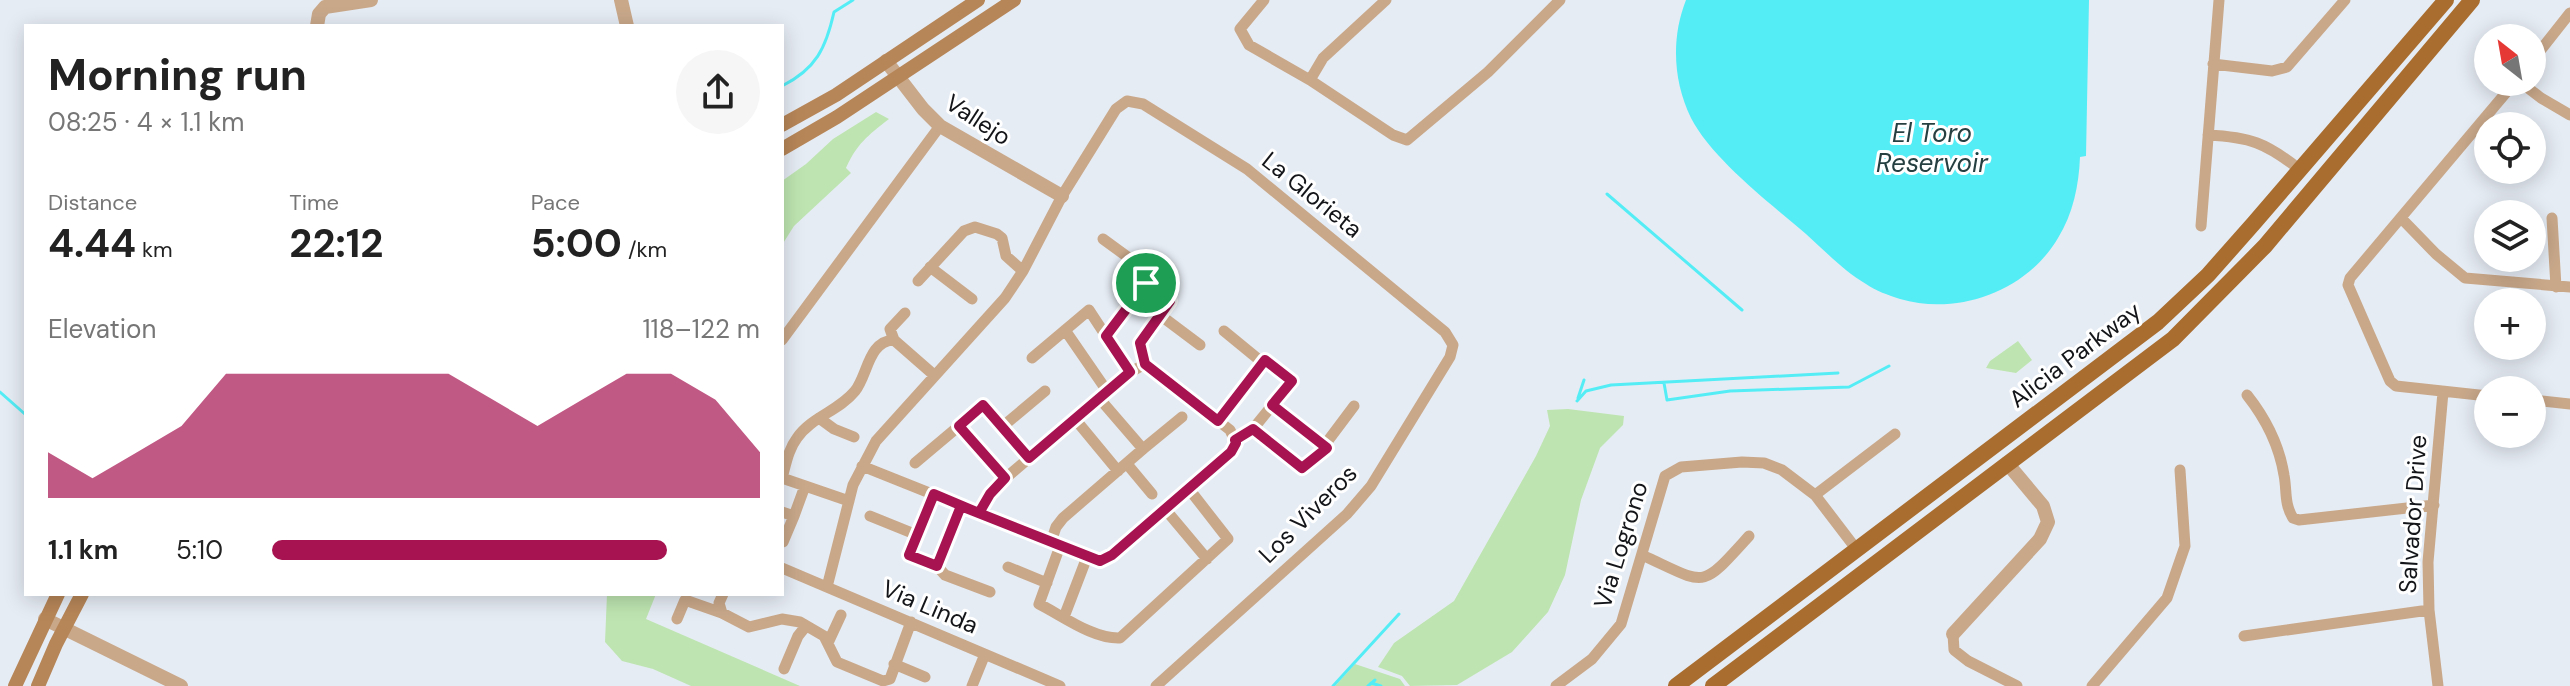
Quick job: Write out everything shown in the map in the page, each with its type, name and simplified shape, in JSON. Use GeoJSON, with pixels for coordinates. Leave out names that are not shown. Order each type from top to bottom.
{"type":"FeatureCollection","features":[{"type":"Feature","properties":{"kind":"main road"},"geometry":{"type":"LineString","coordinates":[[784,124],[836,95],[978,0]]}},
{"type":"Feature","properties":{"kind":"main road"},"geometry":{"type":"LineString","coordinates":[[784,148],[1014,0]]}},
{"type":"Feature","properties":{"kind":"main road","name":"Alicia Parkway"},"geometry":{"type":"LineString","coordinates":[[1676,686],[2158,322],[2208,275],[2446,0]]}},
{"type":"Feature","properties":{"kind":"main road","name":"Alicia Parkway"},"geometry":{"type":"LineString","coordinates":[[1713,686],[2173,339],[2255,257],[2472,0]]}},
{"type":"Feature","properties":{"kind":"main road"},"geometry":{"type":"LineString","coordinates":[[2299,169],[2317,183]]}},
{"type":"Feature","properties":{"kind":"main road"},"geometry":{"type":"LineString","coordinates":[[1939,488],[1973,475],[1990,464],[2007,463],[2014,445],[2064,406],[2078,384]]}},
{"type":"Feature","properties":{"kind":"main road"},"geometry":{"type":"LineString","coordinates":[[15,686],[57,596]]}},
{"type":"Feature","properties":{"kind":"main road"},"geometry":{"type":"LineString","coordinates":[[38,686],[81,596]]}},
{"type":"Feature","properties":{"kind":"street"},"geometry":{"type":"LineString","coordinates":[[317,24],[324,4],[371,0]]}},
{"type":"Feature","properties":{"kind":"street"},"geometry":{"type":"LineString","coordinates":[[621,0],[627,24]]}},
{"type":"Feature","properties":{"kind":"street"},"geometry":{"type":"LineString","coordinates":[[1264,0],[1240,29],[1249,45],[1310,80],[1393,135],[1407,140],[1488,72],[1560,0]]}},
{"type":"Feature","properties":{"kind":"street"},"geometry":{"type":"LineString","coordinates":[[1310,80],[1323,58],[1386,0]]}},
{"type":"Feature","properties":{"kind":"street"},"geometry":{"type":"LineString","coordinates":[[2201,226],[2219,0]]}},
{"type":"Feature","properties":{"kind":"street"},"geometry":{"type":"LineString","coordinates":[[2213,64],[2272,71],[2287,67],[2345,0]]}},
{"type":"Feature","properties":{"kind":"street"},"geometry":{"type":"LineString","coordinates":[[2546,43],[2570,13]]}},
{"type":"Feature","properties":{"kind":"street","name":"Vallejo"},"geometry":{"type":"LineString","coordinates":[[886,61],[940,126],[1062,196]]}},
{"type":"Feature","properties":{"kind":"street"},"geometry":{"type":"LineString","coordinates":[[2474,395],[2403,388],[2390,381],[2348,285],[2350,278],[2505,96]]}},
{"type":"Feature","properties":{"kind":"street"},"geometry":{"type":"LineString","coordinates":[[2538,96],[2570,115]]}},
{"type":"Feature","properties":{"kind":"street","name":"La Glorieta"},"geometry":{"type":"LineString","coordinates":[[1062,196],[1116,109],[1127,101],[1143,104],[1247,169],[1445,332],[1453,345]]}},
{"type":"Feature","properties":{"kind":"street"},"geometry":{"type":"LineString","coordinates":[[784,337],[940,126]]}},
{"type":"Feature","properties":{"kind":"street"},"geometry":{"type":"LineString","coordinates":[[2208,135],[2255,141],[2273,148],[2299,169]]}},
{"type":"Feature","properties":{"kind":"street"},"geometry":{"type":"LineString","coordinates":[[827,587],[849,501],[862,466],[876,441],[986,322],[1023,271],[1062,196]]}},
{"type":"Feature","properties":{"kind":"street"},"geometry":{"type":"LineString","coordinates":[[2552,218],[2556,287]]}},
{"type":"Feature","properties":{"kind":"street"},"geometry":{"type":"LineString","coordinates":[[2402,219],[2465,278],[2570,287]]}},
{"type":"Feature","properties":{"kind":"street"},"geometry":{"type":"LineString","coordinates":[[918,281],[964,231],[975,227],[1002,238],[1006,256],[1023,271]]}},
{"type":"Feature","properties":{"kind":"street"},"geometry":{"type":"LineString","coordinates":[[1103,239],[1140,266],[1146,283],[1170,301],[1140,343],[1145,364],[1230,430],[1235,442]]}},
{"type":"Feature","properties":{"kind":"street"},"geometry":{"type":"LineString","coordinates":[[930,267],[972,299]]}},
{"type":"Feature","properties":{"kind":"street"},"geometry":{"type":"LineString","coordinates":[[1106,336],[1146,283]]}},
{"type":"Feature","properties":{"kind":"street"},"geometry":{"type":"LineString","coordinates":[[1032,358],[1089,310],[1130,372]]}},
{"type":"Feature","properties":{"kind":"street"},"geometry":{"type":"LineString","coordinates":[[905,313],[890,329],[894,340],[934,375]]}},
{"type":"Feature","properties":{"kind":"street"},"geometry":{"type":"LineString","coordinates":[[1160,315],[1200,345]]}},
{"type":"Feature","properties":{"kind":"street"},"geometry":{"type":"LineString","coordinates":[[1065,330],[1103,395],[1143,449]]}},
{"type":"Feature","properties":{"kind":"street"},"geometry":{"type":"LineString","coordinates":[[1224,331],[1263,363]]}},
{"type":"Feature","properties":{"kind":"street"},"geometry":{"type":"LineString","coordinates":[[784,471],[796,439],[854,392],[876,349],[882,343],[894,340]]}},
{"type":"Feature","properties":{"kind":"street","name":"Los Viveros"},"geometry":{"type":"LineString","coordinates":[[1156,686],[1347,514],[1371,486],[1450,357],[1453,345]]}},
{"type":"Feature","properties":{"kind":"street"},"geometry":{"type":"LineString","coordinates":[[862,466],[1100,561],[1112,555],[1231,452],[1235,442],[1253,429],[1292,381],[1265,360],[1218,421]]}},
{"type":"Feature","properties":{"kind":"street"},"geometry":{"type":"LineString","coordinates":[[979,513],[990,494],[1005,478],[1130,372],[1145,364]]}},
{"type":"Feature","properties":{"kind":"street"},"geometry":{"type":"LineString","coordinates":[[1002,427],[1045,391]]}},
{"type":"Feature","properties":{"kind":"street","name":"Salvador Drive"},"geometry":{"type":"LineString","coordinates":[[2438,686],[2429,610],[2428,562],[2443,392]]}},
{"type":"Feature","properties":{"kind":"street"},"geometry":{"type":"LineString","coordinates":[[2247,395],[2262,413],[2276,444],[2285,479],[2287,504],[2293,518],[2299,520],[2434,505]]}},
{"type":"Feature","properties":{"kind":"street"},"geometry":{"type":"LineString","coordinates":[[2546,401],[2570,404]]}},
{"type":"Feature","properties":{"kind":"street"},"geometry":{"type":"LineString","coordinates":[[915,463],[983,405],[1029,458]]}},
{"type":"Feature","properties":{"kind":"street"},"geometry":{"type":"LineString","coordinates":[[1253,429],[1302,468],[1327,448],[1272,405]]}},
{"type":"Feature","properties":{"kind":"street"},"geometry":{"type":"LineString","coordinates":[[1324,446],[1354,406]]}},
{"type":"Feature","properties":{"kind":"street"},"geometry":{"type":"LineString","coordinates":[[1182,417],[1056,527],[1056,544],[1039,604],[1109,638],[1120,638],[1228,539],[1189,489]]}},
{"type":"Feature","properties":{"kind":"street"},"geometry":{"type":"LineString","coordinates":[[819,418],[834,429],[854,437]]}},
{"type":"Feature","properties":{"kind":"street"},"geometry":{"type":"LineString","coordinates":[[1075,419],[1152,494]]}},
{"type":"Feature","properties":{"kind":"street"},"geometry":{"type":"LineString","coordinates":[[959,426],[1005,478]]}},
{"type":"Feature","properties":{"kind":"street"},"geometry":{"type":"LineString","coordinates":[[1815,495],[1895,434]]}},
{"type":"Feature","properties":{"kind":"street","name":"Via Logrono"},"geometry":{"type":"LineString","coordinates":[[1556,686],[1592,659],[1621,624],[1665,476],[1681,467],[1764,463],[1790,474],[1815,495],[1857,550]]}},
{"type":"Feature","properties":{"kind":"street"},"geometry":{"type":"LineString","coordinates":[[2007,463],[2043,506],[2048,522],[2040,539],[1953,634],[1954,650],[1968,661],[2017,686]]}},
{"type":"Feature","properties":{"kind":"street"},"geometry":{"type":"LineString","coordinates":[[2092,686],[2167,598],[2185,546],[2180,470]]}},
{"type":"Feature","properties":{"kind":"street"},"geometry":{"type":"LineString","coordinates":[[784,479],[849,501]]}},
{"type":"Feature","properties":{"kind":"street"},"geometry":{"type":"LineString","coordinates":[[784,536],[788,514],[805,486]]}},
{"type":"Feature","properties":{"kind":"street"},"geometry":{"type":"LineString","coordinates":[[934,494],[909,555],[937,566],[945,575],[990,592]]}},
{"type":"Feature","properties":{"kind":"street"},"geometry":{"type":"LineString","coordinates":[[937,566],[961,506]]}},
{"type":"Feature","properties":{"kind":"street"},"geometry":{"type":"LineString","coordinates":[[1165,509],[1207,559]]}},
{"type":"Feature","properties":{"kind":"street"},"geometry":{"type":"LineString","coordinates":[[870,516],[917,535]]}},
{"type":"Feature","properties":{"kind":"street"},"geometry":{"type":"LineString","coordinates":[[1642,555],[1696,579],[1706,578],[1719,570],[1749,536]]}},
{"type":"Feature","properties":{"kind":"street"},"geometry":{"type":"LineString","coordinates":[[1064,617],[1087,557]]}},
{"type":"Feature","properties":{"kind":"street"},"geometry":{"type":"LineString","coordinates":[[1008,567],[1047,583]]}},
{"type":"Feature","properties":{"kind":"street","name":"Via Linda"},"geometry":{"type":"LineString","coordinates":[[784,569],[1060,686]]}},
{"type":"Feature","properties":{"kind":"street"},"geometry":{"type":"LineString","coordinates":[[722,596],[719,603],[722,613]]}},
{"type":"Feature","properties":{"kind":"street"},"geometry":{"type":"LineString","coordinates":[[677,619],[686,597],[749,627],[782,619],[806,626],[824,636],[837,662],[873,679],[892,682],[894,664],[911,622]]}},
{"type":"Feature","properties":{"kind":"street"},"geometry":{"type":"LineString","coordinates":[[2244,636],[2429,610]]}},
{"type":"Feature","properties":{"kind":"street"},"geometry":{"type":"LineString","coordinates":[[828,643],[841,615]]}},
{"type":"Feature","properties":{"kind":"street"},"geometry":{"type":"LineString","coordinates":[[45,619],[181,686]]}},
{"type":"Feature","properties":{"kind":"street"},"geometry":{"type":"LineString","coordinates":[[784,669],[798,636],[806,626]]}},
{"type":"Feature","properties":{"kind":"street"},"geometry":{"type":"LineString","coordinates":[[972,686],[985,654]]}},
{"type":"Feature","properties":{"kind":"street"},"geometry":{"type":"LineString","coordinates":[[894,664],[925,677]]}},
{"type":"Feature","properties":{"kind":"green space"},"geometry":{"type":"Polygon","coordinates":[[[876,112],[889,119],[854,153],[846,168],[851,173],[794,226],[784,242],[784,180],[833,139],[876,112]]]}},
{"type":"Feature","properties":{"kind":"green space"},"geometry":{"type":"Polygon","coordinates":[[[2018,341],[2032,360],[2016,373],[1986,368],[1990,361],[2018,341]]]}},
{"type":"Feature","properties":{"kind":"green space"},"geometry":{"type":"Polygon","coordinates":[[[1568,409],[1624,416],[1623,425],[1600,448],[1581,500],[1565,575],[1548,612],[1512,652],[1457,685],[1410,686],[1402,676],[1378,667],[1394,643],[1454,601],[1536,456],[1550,426],[1547,410],[1568,409]]]}},
{"type":"Feature","properties":{"kind":"green space"},"geometry":{"type":"Polygon","coordinates":[[[607,596],[655,596],[646,619],[800,686],[691,686],[653,669],[622,661],[605,642],[607,596]]]}},
{"type":"Feature","properties":{"kind":"green space"},"geometry":{"type":"Polygon","coordinates":[[[1355,664],[1400,679],[1405,686],[1335,686],[1355,664]]]}},
{"type":"Feature","properties":{"kind":"water","name":"El Toro Reservoir"},"geometry":{"type":"Polygon","coordinates":[[[1686,0],[2089,0],[2086,156],[2080,157],[2074,199],[2058,238],[2045,257],[2010,285],[1967,301],[1945,304],[1900,299],[1858,279],[1743,180],[1713,149],[1691,118],[1681,89],[1676,59],[1678,29],[1686,0]]]}},
{"type":"Feature","properties":{"kind":"waterway"},"geometry":{"type":"LineString","coordinates":[[784,85],[811,65],[823,47],[834,12],[853,0]]}},
{"type":"Feature","properties":{"kind":"waterway"},"geometry":{"type":"LineString","coordinates":[[1607,194],[1742,310]]}},
{"type":"Feature","properties":{"kind":"waterway"},"geometry":{"type":"LineString","coordinates":[[1664,383],[1667,400],[1730,391],[1849,387],[1889,366]]}},
{"type":"Feature","properties":{"kind":"waterway"},"geometry":{"type":"LineString","coordinates":[[1577,401],[1586,391],[1611,385],[1838,373]]}},
{"type":"Feature","properties":{"kind":"waterway"},"geometry":{"type":"LineString","coordinates":[[1578,398],[1584,380]]}},
{"type":"Feature","properties":{"kind":"waterway"},"geometry":{"type":"LineString","coordinates":[[0,392],[24,413]]}},
{"type":"Feature","properties":{"kind":"waterway"},"geometry":{"type":"LineString","coordinates":[[1333,686],[1399,614]]}},
{"type":"Feature","properties":{"kind":"waterway"},"geometry":{"type":"LineString","coordinates":[[1368,686],[1375,680]]}},
{"type":"Feature","properties":{"kind":"waterway"},"geometry":{"type":"LineString","coordinates":[[1371,683],[1381,686]]}},
{"type":"Feature","properties":{"kind":"route"},"geometry":{"type":"LineString","coordinates":[[1146,283],[1170,301],[1140,343],[1145,364],[1218,421],[1265,360],[1292,381],[1272,405],[1327,448],[1302,468],[1253,429],[1235,440],[1231,452],[1112,555],[1100,561],[961,506],[937,566],[909,555],[934,494],[979,513],[983,503],[1005,478],[959,426],[983,405],[1029,458],[1130,372],[1106,336],[1146,283]]}}]}
